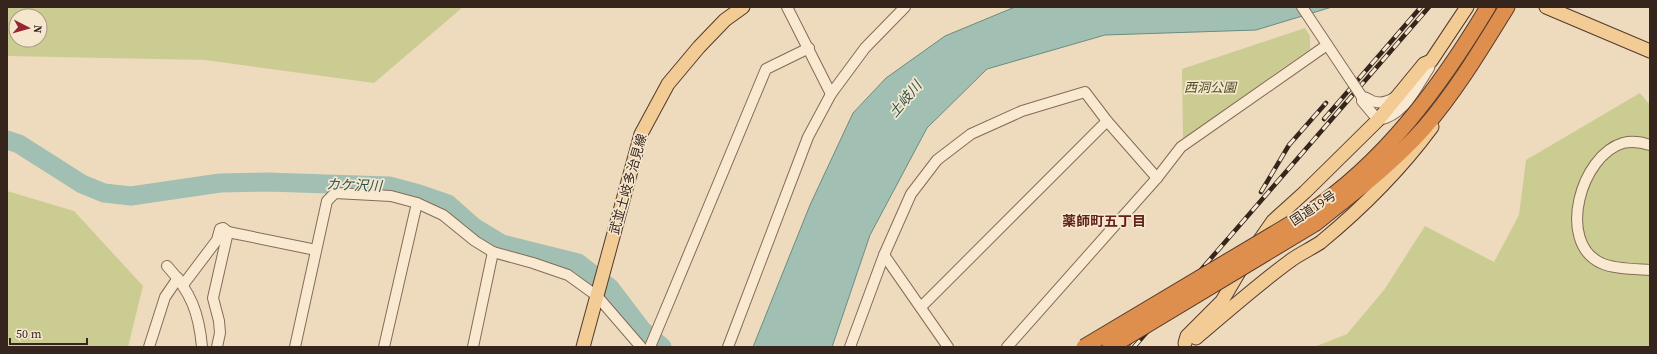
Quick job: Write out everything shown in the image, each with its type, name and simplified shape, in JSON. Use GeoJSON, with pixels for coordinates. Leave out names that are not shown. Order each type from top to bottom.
{"type":"FeatureCollection","features":[{"type":"Feature","properties":{"kind":"highway","name":"国道19号"},"geometry":{"type":"LineString","coordinates":[[1084,347],[1311,219],[1330,198],[1359,174],[1383,151],[1409,122],[1436,87],[1469,39],[1488,7]]}},
{"type":"Feature","properties":{"kind":"highway","name":"国道19号"},"geometry":{"type":"LineString","coordinates":[[1110,347],[1360,188],[1392,160],[1423,128],[1456,88],[1507,7]]}},
{"type":"Feature","properties":{"kind":"main road","name":"武並土岐多治見線"},"geometry":{"type":"LineString","coordinates":[[583,347],[641,134],[668,84],[699,47],[720,25],[743,7]]}},
{"type":"Feature","properties":{"kind":"main road"},"geometry":{"type":"LineString","coordinates":[[1183,345],[1188,336],[1222,301],[1260,238],[1273,221],[1305,192],[1378,120],[1424,64],[1431,61],[1467,7]]}},
{"type":"Feature","properties":{"kind":"main road"},"geometry":{"type":"LineString","coordinates":[[1546,7],[1650,52]]}},
{"type":"Feature","properties":{"kind":"main road"},"geometry":{"type":"LineString","coordinates":[[1183,345],[1192,341],[1291,260],[1319,243],[1346,220],[1384,183],[1422,141],[1446,108],[1456,88]]}},
{"type":"Feature","properties":{"kind":"main road"},"geometry":{"type":"LineString","coordinates":[[1260,238],[1263,246],[1282,262],[1291,260]]}},
{"type":"Feature","properties":{"kind":"street"},"geometry":{"type":"LineString","coordinates":[[787,7],[831,94]]}},
{"type":"Feature","properties":{"kind":"street"},"geometry":{"type":"LineString","coordinates":[[728,347],[808,137],[831,94],[865,48],[904,7]]}},
{"type":"Feature","properties":{"kind":"street"},"geometry":{"type":"LineString","coordinates":[[1302,7],[1361,95],[1362,101],[1378,120],[1386,119],[1394,115],[1405,104],[1429,68],[1431,61]]}},
{"type":"Feature","properties":{"kind":"street"},"geometry":{"type":"LineString","coordinates":[[1006,347],[1157,178],[1181,147],[1327,44]]}},
{"type":"Feature","properties":{"kind":"street"},"geometry":{"type":"LineString","coordinates":[[650,347],[766,69],[808,48]]}},
{"type":"Feature","properties":{"kind":"street"},"geometry":{"type":"LineString","coordinates":[[851,346],[884,255],[911,194],[937,160],[971,134],[1022,111],[1085,92],[1107,121],[1157,178]]}},
{"type":"Feature","properties":{"kind":"street"},"geometry":{"type":"LineString","coordinates":[[1361,95],[1376,102],[1388,102],[1402,92]]}},
{"type":"Feature","properties":{"kind":"street"},"geometry":{"type":"LineString","coordinates":[[921,307],[1107,121]]}},
{"type":"Feature","properties":{"kind":"street"},"geometry":{"type":"LineString","coordinates":[[1650,145],[1633,142],[1622,143],[1614,147],[1602,157],[1592,168],[1582,189],[1577,222],[1580,239],[1586,251],[1595,260],[1603,264],[1650,270]]}},
{"type":"Feature","properties":{"kind":"street"},"geometry":{"type":"LineString","coordinates":[[295,347],[327,201],[336,193],[391,196],[417,203],[444,214],[475,240],[493,252],[533,263],[568,275],[597,296],[641,347]]}},
{"type":"Feature","properties":{"kind":"street"},"geometry":{"type":"LineString","coordinates":[[384,347],[417,203]]}},
{"type":"Feature","properties":{"kind":"street"},"geometry":{"type":"LineString","coordinates":[[149,347],[165,297],[217,240],[220,230],[223,228],[228,232],[316,250]]}},
{"type":"Feature","properties":{"kind":"street"},"geometry":{"type":"LineString","coordinates":[[217,347],[220,333],[213,298],[228,232]]}},
{"type":"Feature","properties":{"kind":"street"},"geometry":{"type":"LineString","coordinates":[[473,347],[493,252]]}},
{"type":"Feature","properties":{"kind":"street"},"geometry":{"type":"LineString","coordinates":[[884,255],[948,347]]}},
{"type":"Feature","properties":{"kind":"street"},"geometry":{"type":"LineString","coordinates":[[167,266],[191,299],[200,324],[202,347]]}},
{"type":"Feature","properties":{"kind":"green space"},"geometry":{"type":"Polygon","coordinates":[[[7,7],[463,7],[374,83],[205,60],[7,56],[7,7]]]}},
{"type":"Feature","properties":{"kind":"green space","name":"西洞公園"},"geometry":{"type":"Polygon","coordinates":[[[1305,28],[1310,36],[1310,49],[1183,139],[1182,69],[1305,28]]]}},
{"type":"Feature","properties":{"kind":"green space"},"geometry":{"type":"Polygon","coordinates":[[[1640,93],[1650,105],[1650,347],[1314,347],[1347,334],[1384,290],[1425,226],[1494,262],[1519,215],[1526,160],[1640,93]]]}},
{"type":"Feature","properties":{"kind":"green space"},"geometry":{"type":"Polygon","coordinates":[[[7,191],[74,211],[143,286],[128,347],[7,347],[7,191]]]}},
{"type":"Feature","properties":{"kind":"water","name":"土岐川"},"geometry":{"type":"Polygon","coordinates":[[[1015,7],[1332,7],[1256,30],[1105,35],[987,69],[927,128],[870,235],[832,347],[753,347],[810,205],[853,113],[886,78],[945,36],[1015,7]]]}},
{"type":"Feature","properties":{"kind":"waterway","name":"カケ沢川"},"geometry":{"type":"LineString","coordinates":[[7,140],[19,144],[82,184],[104,193],[131,196],[220,183],[267,182],[389,186],[419,194],[448,204],[474,227],[502,244],[578,263],[610,288],[642,330],[662,347]]}},
{"type":"Feature","properties":{"kind":"railway"},"geometry":{"type":"LineString","coordinates":[[1324,119],[1421,7]]}},
{"type":"Feature","properties":{"kind":"railway"},"geometry":{"type":"LineString","coordinates":[[1134,347],[1429,7]]}},
{"type":"Feature","properties":{"kind":"railway"},"geometry":{"type":"LineString","coordinates":[[1261,192],[1289,145],[1326,103]]}},
{"type":"Feature","properties":{"kind":"railway"},"geometry":{"type":"LineString","coordinates":[[1126,347],[1151,318]]}},
{"type":"Feature","properties":{"kind":"district","name":"薬師町五丁目"},"geometry":{"type":"Point","coordinates":[1104,221]}}]}
